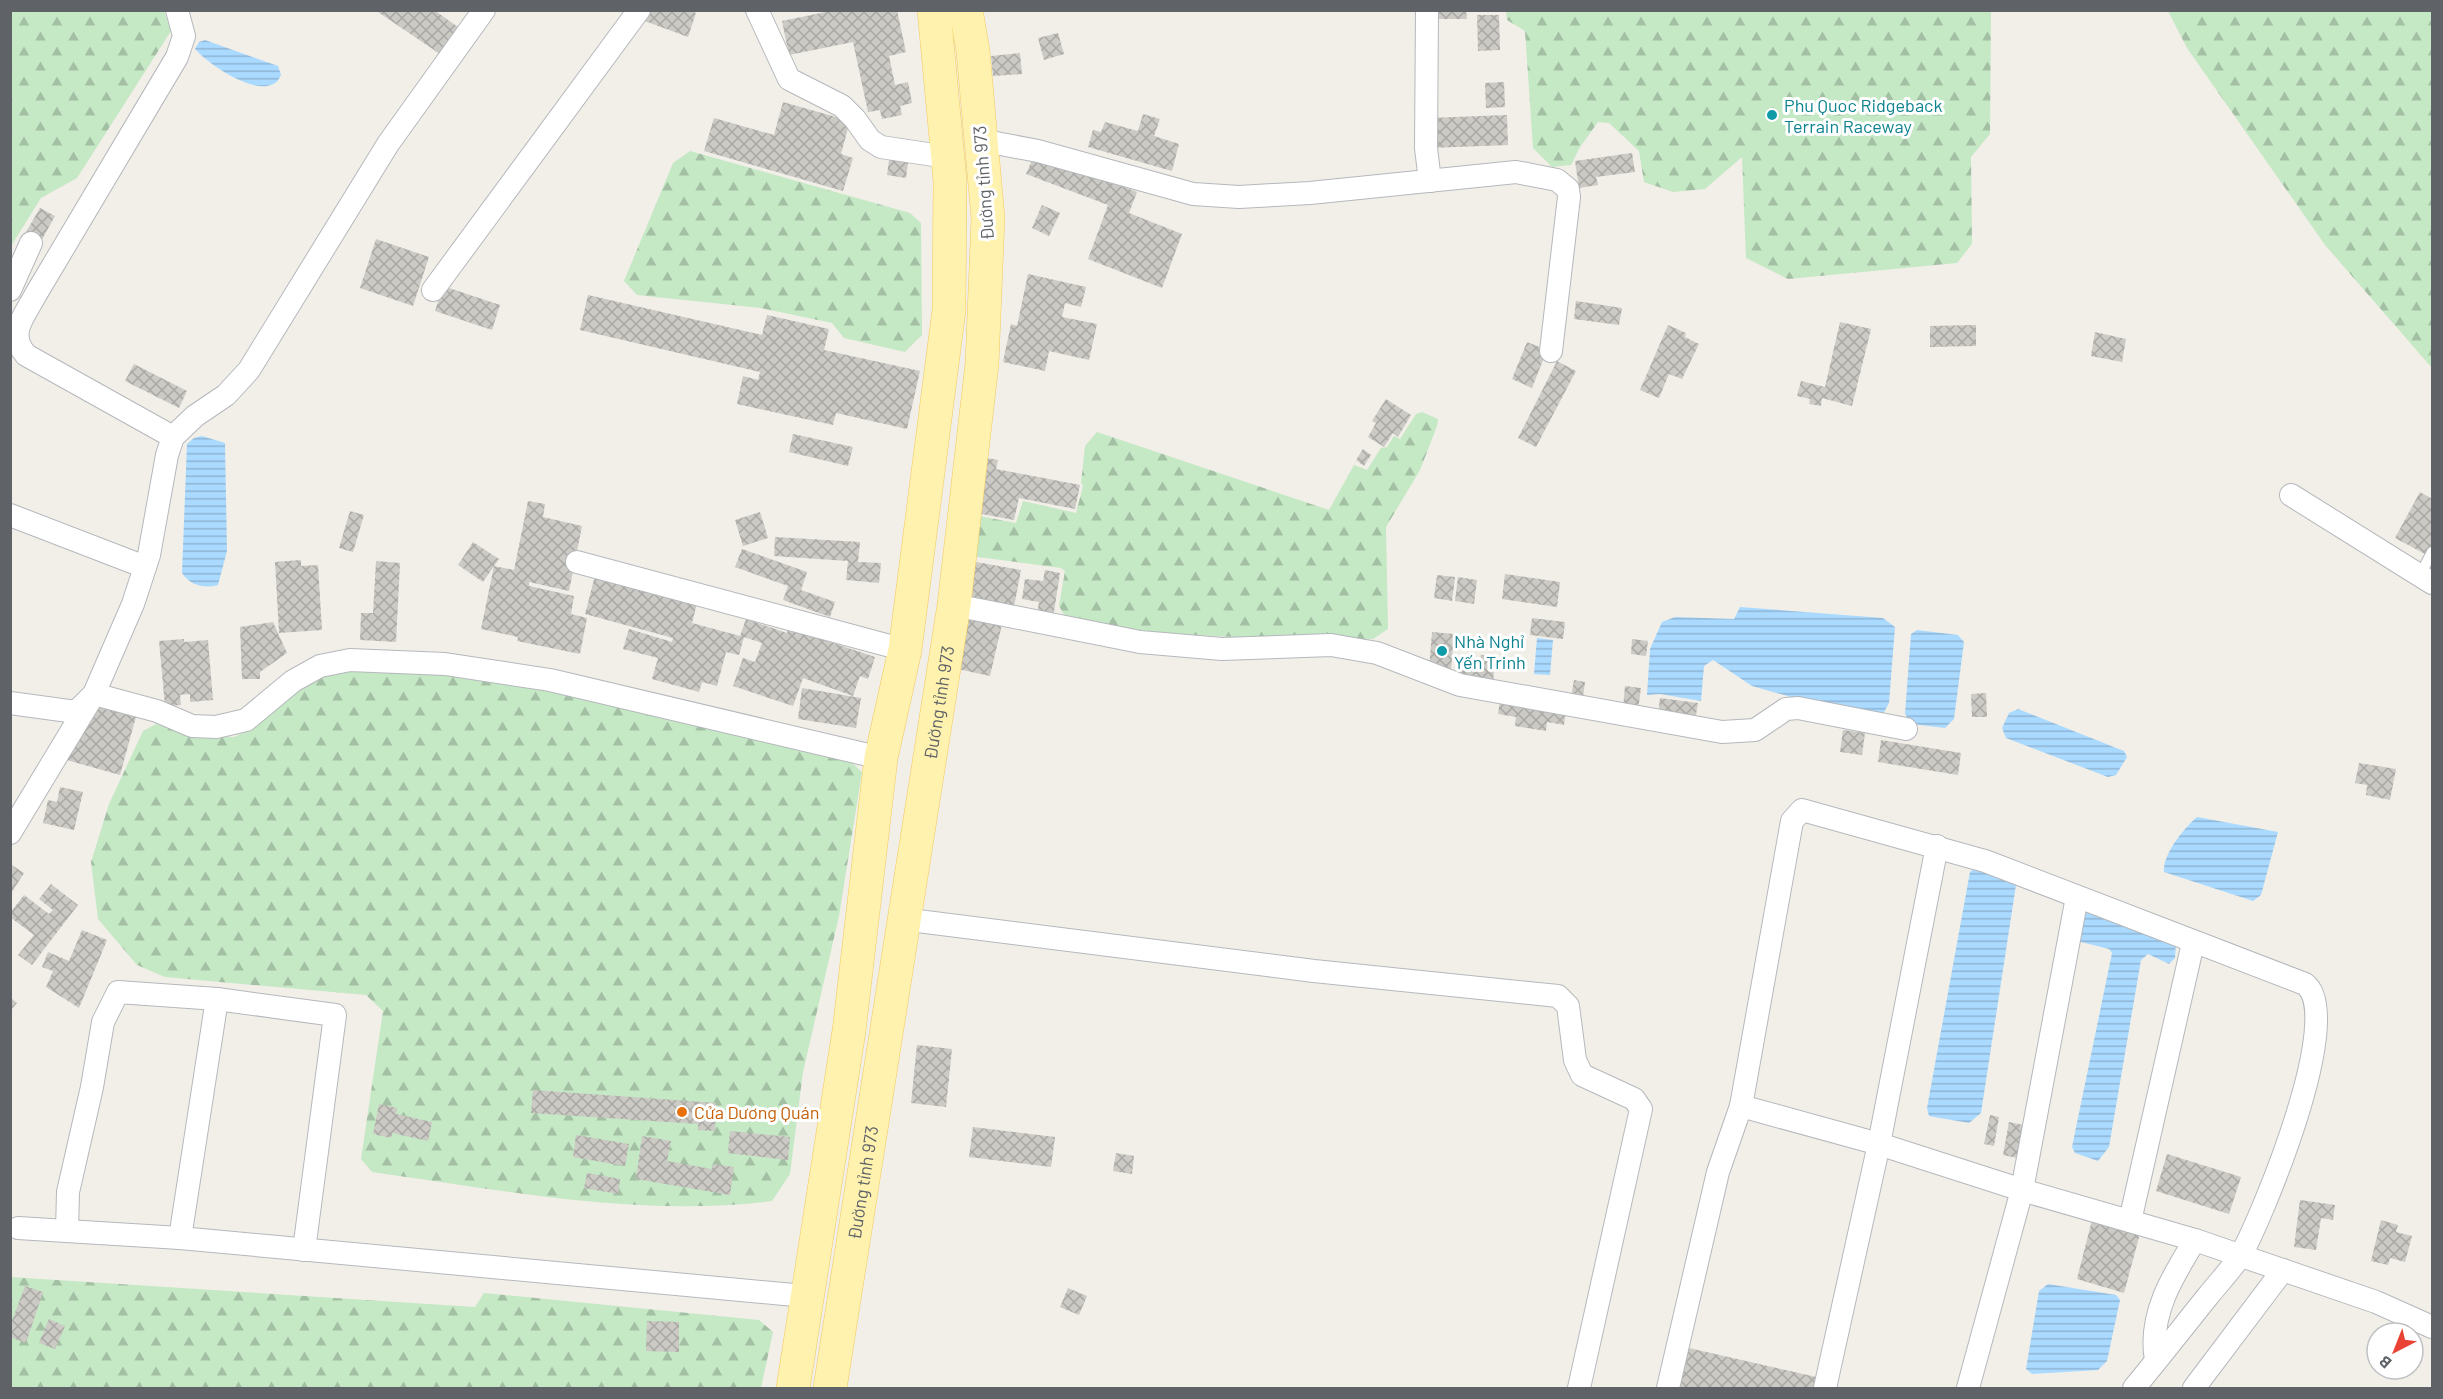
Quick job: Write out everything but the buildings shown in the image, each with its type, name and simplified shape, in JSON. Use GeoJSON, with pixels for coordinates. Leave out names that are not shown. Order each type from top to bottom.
{"type":"FeatureCollection","features":[{"type":"Feature","properties":{"kind":"main road","name":"Đường tỉnh 973"},"geometry":{"type":"LineString","coordinates":[[793,1389],[849,1031],[881,758],[905,651],[949,310],[947,157],[934,10]]}},
{"type":"Feature","properties":{"kind":"main road","name":"Đường tỉnh 973"},"geometry":{"type":"LineString","coordinates":[[830,1389],[902,919],[954,605],[982,364],[988,218],[973,51],[966,10]]}},
{"type":"Feature","properties":{"kind":"street"},"geometry":{"type":"LineString","coordinates":[[173,437],[26,355],[17,345],[15,334],[36,294],[177,57],[184,36],[177,10]]}},
{"type":"Feature","properties":{"kind":"street"},"geometry":{"type":"LineString","coordinates":[[10,833],[94,694],[133,604],[145,567],[167,454],[173,437],[195,417],[226,395],[249,370],[387,144],[484,10]]}},
{"type":"Feature","properties":{"kind":"street"},"geometry":{"type":"LineString","coordinates":[[433,290],[639,10]]}},
{"type":"Feature","properties":{"kind":"street"},"geometry":{"type":"LineString","coordinates":[[757,10],[789,79],[842,106],[855,118],[870,140],[881,147],[947,157]]}},
{"type":"Feature","properties":{"kind":"street"},"geometry":{"type":"LineString","coordinates":[[1427,11],[1426,148],[1430,181]]}},
{"type":"Feature","properties":{"kind":"street"},"geometry":{"type":"LineString","coordinates":[[980,140],[1038,151],[1193,194],[1239,197],[1516,172],[1557,180],[1568,189],[1561,289],[1551,351]]}},
{"type":"Feature","properties":{"kind":"street"},"geometry":{"type":"LineString","coordinates":[[10,290],[31,243]]}},
{"type":"Feature","properties":{"kind":"street"},"geometry":{"type":"LineString","coordinates":[[2291,495],[2426,579]]}},
{"type":"Feature","properties":{"kind":"street"},"geometry":{"type":"LineString","coordinates":[[10,515],[145,567]]}},
{"type":"Feature","properties":{"kind":"street"},"geometry":{"type":"LineString","coordinates":[[577,562],[905,651]]}},
{"type":"Feature","properties":{"kind":"street"},"geometry":{"type":"LineString","coordinates":[[954,605],[1140,642],[1222,649],[1331,645],[1377,653],[1460,685],[1722,732],[1755,730],[1786,709],[1798,708],[1906,729]]}},
{"type":"Feature","properties":{"kind":"street"},"geometry":{"type":"LineString","coordinates":[[94,694],[158,711],[192,726],[216,728],[246,720],[293,681],[320,666],[350,660],[434,663],[550,680],[881,758]]}},
{"type":"Feature","properties":{"kind":"street"},"geometry":{"type":"LineString","coordinates":[[10,703],[76,712],[94,694]]}},
{"type":"Feature","properties":{"kind":"street"},"geometry":{"type":"LineString","coordinates":[[1668,1389],[1718,1172],[1741,1106],[1788,844],[1796,814],[1802,810],[1986,861],[2193,943],[2305,984],[2313,990],[2317,1001],[2316,1040],[2278,1174],[2241,1255],[2134,1389]]}},
{"type":"Feature","properties":{"kind":"street"},"geometry":{"type":"LineString","coordinates":[[1826,1389],[1879,1143],[1937,846]]}},
{"type":"Feature","properties":{"kind":"street"},"geometry":{"type":"LineString","coordinates":[[1968,1389],[2022,1190],[2077,897]]}},
{"type":"Feature","properties":{"kind":"street"},"geometry":{"type":"LineString","coordinates":[[902,919],[1314,971],[1558,996],[1569,1006],[1575,1060],[1582,1076],[1634,1099],[1641,1109],[1579,1388]]}},
{"type":"Feature","properties":{"kind":"street"},"geometry":{"type":"LineString","coordinates":[[2130,1221],[2193,943]]}},
{"type":"Feature","properties":{"kind":"street"},"geometry":{"type":"LineString","coordinates":[[67,1231],[68,1192],[92,1087],[103,1022],[118,992],[217,999],[335,1015],[304,1250]]}},
{"type":"Feature","properties":{"kind":"street"},"geometry":{"type":"LineString","coordinates":[[180,1238],[217,999]]}},
{"type":"Feature","properties":{"kind":"street"},"geometry":{"type":"LineString","coordinates":[[1741,1106],[1879,1143],[2022,1190],[2195,1240],[2376,1302],[2433,1327]]}},
{"type":"Feature","properties":{"kind":"street"},"geometry":{"type":"LineString","coordinates":[[18,1228],[180,1238],[806,1296]]}},
{"type":"Feature","properties":{"kind":"street"},"geometry":{"type":"LineString","coordinates":[[2156,1360],[2154,1334],[2165,1293],[2195,1240]]}},
{"type":"Feature","properties":{"kind":"street"},"geometry":{"type":"LineString","coordinates":[[2194,1389],[2283,1270]]}},
{"type":"Feature","properties":{"kind":"lane"},"geometry":{"type":"LineString","coordinates":[[2426,579],[2433,552]]}},
{"type":"Feature","properties":{"kind":"green space"},"geometry":{"type":"Polygon","coordinates":[[[11,10],[164,11],[171,31],[77,178],[41,198],[11,246],[11,10]]]}},
{"type":"Feature","properties":{"kind":"green space"},"geometry":{"type":"Polygon","coordinates":[[[1506,11],[1991,11],[1990,134],[1971,157],[1972,244],[1957,263],[1788,279],[1746,258],[1742,157],[1705,189],[1673,192],[1644,182],[1639,151],[1609,123],[1598,122],[1580,147],[1571,165],[1552,167],[1533,148],[1525,31],[1507,20],[1506,11]]]}},
{"type":"Feature","properties":{"kind":"green space"},"geometry":{"type":"Polygon","coordinates":[[[2168,11],[2432,11],[2432,368],[2325,245],[2187,48],[2168,11]]]}},
{"type":"Feature","properties":{"kind":"green space"},"geometry":{"type":"Polygon","coordinates":[[[690,151],[910,213],[921,223],[922,335],[905,352],[844,338],[832,323],[761,308],[637,295],[624,281],[673,163],[690,151]]]}},
{"type":"Feature","properties":{"kind":"green space"},"geometry":{"type":"Polygon","coordinates":[[[1422,412],[1438,419],[1437,426],[1420,470],[1386,527],[1388,629],[1373,639],[1274,639],[1158,633],[1066,618],[1059,606],[1065,571],[1061,568],[971,556],[974,515],[1016,523],[1023,501],[1076,513],[1083,486],[1081,483],[1085,446],[1097,432],[1329,510],[1354,465],[1367,470],[1381,448],[1387,447],[1394,436],[1400,439],[1416,414],[1422,412]]]}},
{"type":"Feature","properties":{"kind":"green space"},"geometry":{"type":"Polygon","coordinates":[[[352,667],[478,678],[602,701],[849,760],[862,772],[839,916],[803,1072],[790,1174],[772,1201],[672,1206],[622,1204],[521,1194],[372,1172],[361,1159],[383,1011],[366,995],[165,977],[137,965],[98,919],[91,862],[109,804],[143,731],[156,724],[192,735],[234,737],[247,731],[300,686],[352,667]]]}},
{"type":"Feature","properties":{"kind":"green space"},"geometry":{"type":"Polygon","coordinates":[[[10,1277],[475,1307],[484,1293],[759,1320],[773,1332],[761,1388],[11,1388],[10,1277]]]}},
{"type":"Feature","properties":{"kind":"water"},"geometry":{"type":"Polygon","coordinates":[[[205,40],[278,66],[281,75],[274,83],[264,86],[238,80],[195,49],[199,42],[205,40]]]}},
{"type":"Feature","properties":{"kind":"water"},"geometry":{"type":"Polygon","coordinates":[[[202,436],[225,443],[227,551],[218,585],[208,586],[193,583],[182,573],[187,444],[194,438],[202,436]]]}},
{"type":"Feature","properties":{"kind":"water"},"geometry":{"type":"Polygon","coordinates":[[[1740,607],[1883,618],[1895,627],[1889,703],[1883,714],[1798,699],[1752,686],[1713,660],[1704,666],[1701,701],[1660,694],[1647,695],[1650,649],[1662,622],[1675,617],[1734,619],[1740,607]]]}},
{"type":"Feature","properties":{"kind":"water"},"geometry":{"type":"Polygon","coordinates":[[[1917,630],[1958,635],[1964,642],[1954,719],[1945,728],[1912,724],[1905,714],[1911,634],[1917,630]]]}},
{"type":"Feature","properties":{"kind":"water"},"geometry":{"type":"Polygon","coordinates":[[[1537,638],[1553,640],[1550,675],[1534,674],[1537,638]]]}},
{"type":"Feature","properties":{"kind":"water"},"geometry":{"type":"Polygon","coordinates":[[[2018,709],[2124,751],[2127,757],[2116,775],[2108,777],[2006,738],[2002,728],[2009,713],[2018,709]]]}},
{"type":"Feature","properties":{"kind":"water"},"geometry":{"type":"Polygon","coordinates":[[[2197,817],[2278,832],[2261,895],[2253,901],[2164,872],[2164,865],[2170,850],[2197,817]]]}},
{"type":"Feature","properties":{"kind":"water"},"geometry":{"type":"Polygon","coordinates":[[[1976,867],[2016,885],[1981,1113],[1969,1123],[1929,1116],[1927,1108],[1970,872],[1976,867]]]}},
{"type":"Feature","properties":{"kind":"water"},"geometry":{"type":"Polygon","coordinates":[[[2088,909],[2176,942],[2175,958],[2169,964],[2148,954],[2141,960],[2109,1147],[2098,1161],[2075,1153],[2072,1147],[2112,953],[2109,949],[2073,940],[2076,917],[2088,909]]]}},
{"type":"Feature","properties":{"kind":"water"},"geometry":{"type":"Polygon","coordinates":[[[2048,1284],[2116,1295],[2120,1300],[2107,1361],[2098,1370],[2032,1374],[2026,1369],[2039,1291],[2048,1284]]]}},
{"type":"Feature","properties":{"kind":"place","name":"Phu Quoc Ridgeback Terrain Raceway"},"geometry":{"type":"Point","coordinates":[1772,115]}},
{"type":"Feature","properties":{"kind":"place","name":"Nhà Nghỉ Yến Trinh"},"geometry":{"type":"Point","coordinates":[1442,651]}},
{"type":"Feature","properties":{"kind":"place","name":"Cửa Dương Quán"},"geometry":{"type":"Point","coordinates":[682,1112]}}]}
